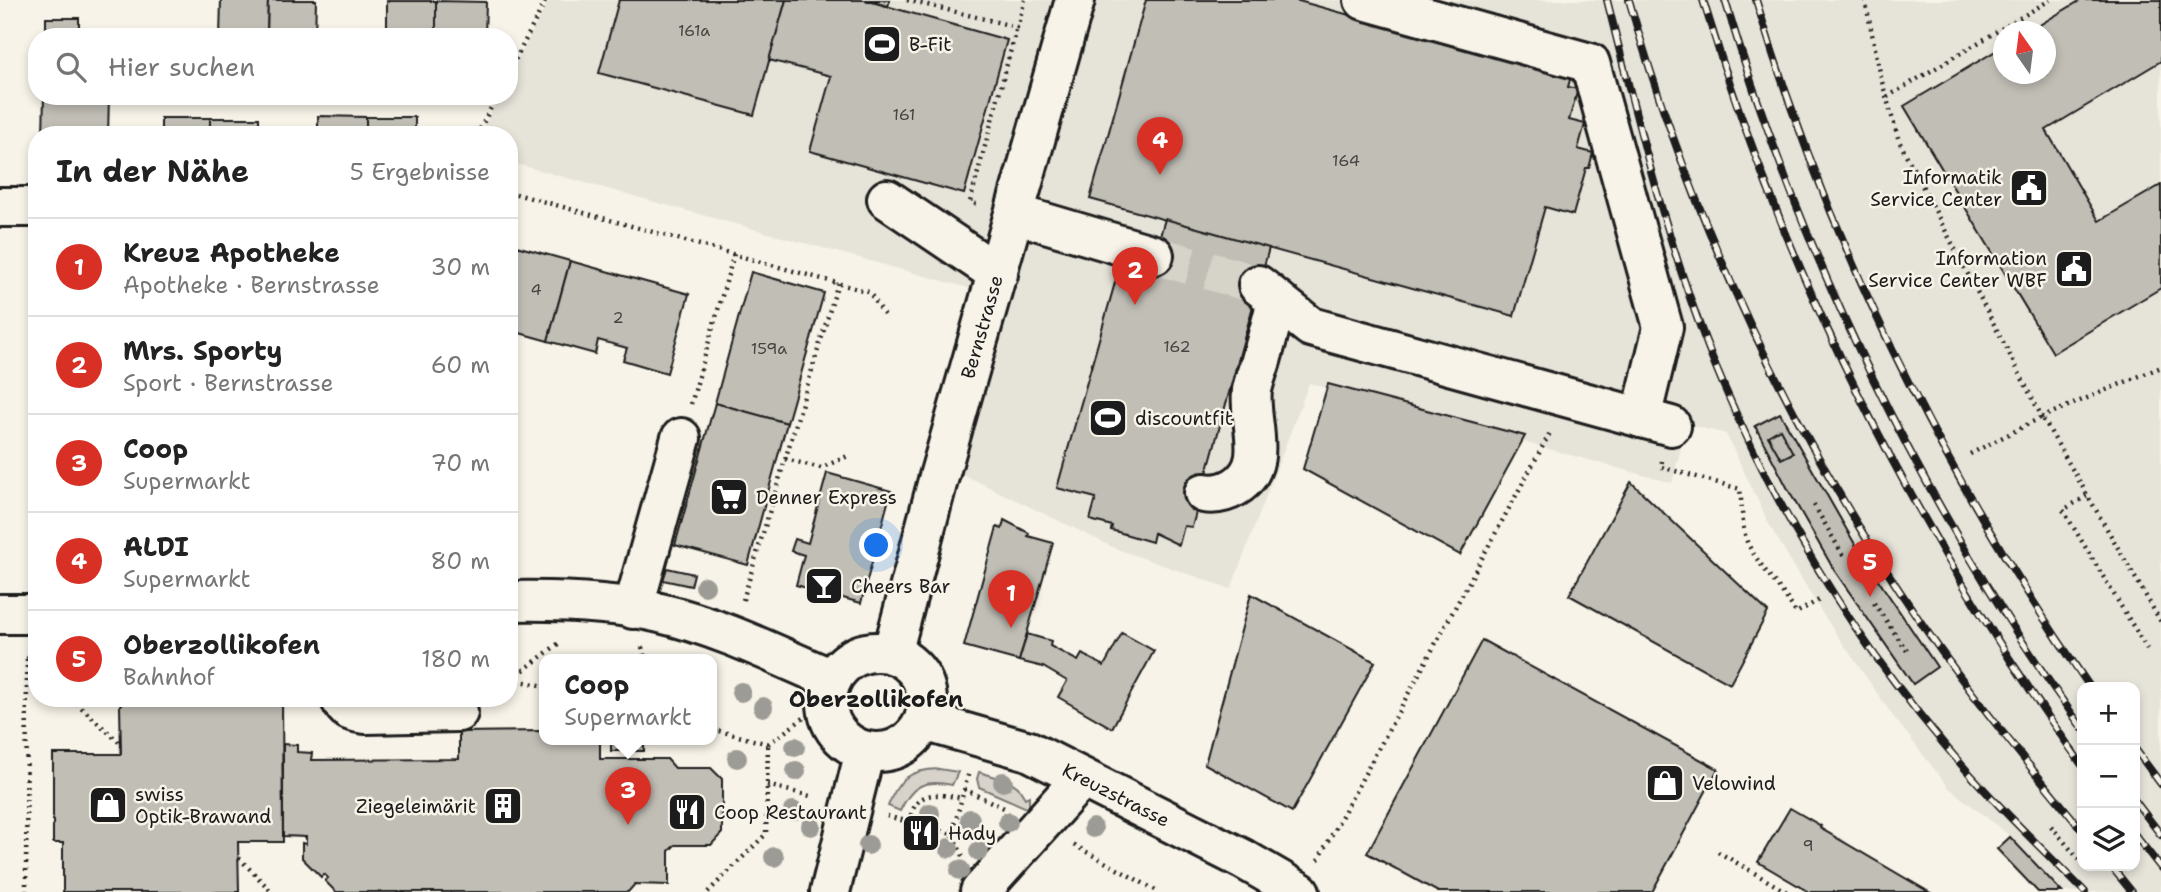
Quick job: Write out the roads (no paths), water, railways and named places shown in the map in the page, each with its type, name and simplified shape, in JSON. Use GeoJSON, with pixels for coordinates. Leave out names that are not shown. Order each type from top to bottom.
{"type":"FeatureCollection","features":[{"type":"Feature","properties":{"kind":"main road","name":"Bernstrasse"},"geometry":{"type":"LineString","coordinates":[[892,654],[938,480],[1075,0]]}},
{"type":"Feature","properties":{"kind":"main road"},"geometry":{"type":"LineString","coordinates":[[1204,493],[1213,495],[1238,485],[1248,474],[1254,461],[1256,446],[1252,390],[1268,293],[1311,327],[1656,422],[1663,327],[1590,63],[1364,0]]}},
{"type":"Feature","properties":{"kind":"main road"},"geometry":{"type":"LineString","coordinates":[[887,199],[998,274]]}},
{"type":"Feature","properties":{"kind":"main road"},"geometry":{"type":"LineString","coordinates":[[0,207],[28,207]]}},
{"type":"Feature","properties":{"kind":"main road"},"geometry":{"type":"LineString","coordinates":[[1015,214],[1154,255]]}},
{"type":"Feature","properties":{"kind":"main road"},"geometry":{"type":"LineString","coordinates":[[633,608],[681,438]]}},
{"type":"Feature","properties":{"kind":"main road"},"geometry":{"type":"LineString","coordinates":[[518,601],[579,603],[660,613],[732,636],[829,690]]}},
{"type":"Feature","properties":{"kind":"main road"},"geometry":{"type":"LineString","coordinates":[[0,614],[28,614]]}},
{"type":"Feature","properties":{"kind":"main road"},"geometry":{"type":"LineString","coordinates":[[869,652],[892,654],[915,669],[923,680],[927,694],[924,721],[917,733],[900,746],[879,752],[865,751],[845,741],[837,733],[827,712],[829,690],[838,669],[857,656],[869,652]]}},
{"type":"Feature","properties":{"kind":"main road"},"geometry":{"type":"LineString","coordinates":[[344,707],[352,712],[366,714],[458,712]]}},
{"type":"Feature","properties":{"kind":"main road","name":"Kreuzstrasse"},"geometry":{"type":"LineString","coordinates":[[924,721],[1029,751],[1243,859],[1307,880]]}},
{"type":"Feature","properties":{"kind":"main road"},"geometry":{"type":"LineString","coordinates":[[830,892],[865,751]]}},
{"type":"Feature","properties":{"kind":"main road"},"geometry":{"type":"LineString","coordinates":[[980,892],[1082,778]]}},
{"type":"Feature","properties":{"kind":"tunnel"},"geometry":{"type":"LineString","coordinates":[[1154,255],[1258,285]]}},
{"type":"Feature","properties":{"kind":"railway"},"geometry":{"type":"LineString","coordinates":[[1607,0],[1631,97],[1687,291],[1723,384],[1793,526],[1848,616],[1910,702],[1977,782],[2085,892]]}},
{"type":"Feature","properties":{"kind":"railway"},"geometry":{"type":"LineString","coordinates":[[1629,0],[1654,82],[1714,244],[1787,400],[1873,549],[1920,621],[1999,727],[2077,824]]}},
{"type":"Feature","properties":{"kind":"railway"},"geometry":{"type":"LineString","coordinates":[[1703,0],[1736,103],[1774,204],[1815,302],[1861,399],[1910,493],[1963,585],[2077,758]]}},
{"type":"Feature","properties":{"kind":"railway"},"geometry":{"type":"LineString","coordinates":[[1725,0],[1756,97],[1791,192],[1830,287],[1873,379],[1970,558],[2024,644],[2077,721]]}},
{"type":"Feature","properties":{"kind":"railway"},"geometry":{"type":"LineString","coordinates":[[1756,0],[1819,181],[1896,357],[1987,526],[2087,682]]}},
{"type":"Feature","properties":{"kind":"railway"},"geometry":{"type":"LineString","coordinates":[[2140,756],[2161,784]]}},
{"type":"Feature","properties":{"kind":"railway"},"geometry":{"type":"LineString","coordinates":[[2140,808],[2161,835]]}},
{"type":"Feature","properties":{"kind":"railway"},"geometry":{"type":"LineString","coordinates":[[2140,841],[2161,868]]}},
{"type":"Feature","properties":{"kind":"railway"},"geometry":{"type":"LineString","coordinates":[[2115,871],[2132,892]]}},
{"type":"Feature","properties":{"kind":"place","name":"B-Fit"},"geometry":{"type":"Point","coordinates":[882,44]}},
{"type":"Feature","properties":{"kind":"place","name":"ALDI"},"geometry":{"type":"Point","coordinates":[1160,175]}},
{"type":"Feature","properties":{"kind":"place","name":"Informatik Service Center"},"geometry":{"type":"Point","coordinates":[2029,188]}},
{"type":"Feature","properties":{"kind":"place","name":"Information Service Center WBF"},"geometry":{"type":"Point","coordinates":[2074,269]}},
{"type":"Feature","properties":{"kind":"place","name":"Mrs. Sporty"},"geometry":{"type":"Point","coordinates":[1135,305]}},
{"type":"Feature","properties":{"kind":"place","name":"discountfit"},"geometry":{"type":"Point","coordinates":[1108,418]}},
{"type":"Feature","properties":{"kind":"place","name":"Denner Express"},"geometry":{"type":"Point","coordinates":[729,497]}},
{"type":"Feature","properties":{"kind":"place","name":"Cheers Bar"},"geometry":{"type":"Point","coordinates":[824,586]}},
{"type":"Feature","properties":{"kind":"place","name":"Oberzollikofen"},"geometry":{"type":"Point","coordinates":[1870,597]}},
{"type":"Feature","properties":{"kind":"place","name":"Kreuz Apotheke"},"geometry":{"type":"Point","coordinates":[1011,628]}},
{"type":"Feature","properties":{"kind":"place","name":"Velowind"},"geometry":{"type":"Point","coordinates":[1665,783]}},
{"type":"Feature","properties":{"kind":"place","name":"swiss Optik-Brawand"},"geometry":{"type":"Point","coordinates":[108,805]}},
{"type":"Feature","properties":{"kind":"place","name":"Ziegeleimärit"},"geometry":{"type":"Point","coordinates":[503,806]}},
{"type":"Feature","properties":{"kind":"place","name":"Coop Restaurant"},"geometry":{"type":"Point","coordinates":[687,812]}},
{"type":"Feature","properties":{"kind":"place","name":"Coop"},"geometry":{"type":"Point","coordinates":[628,825]}},
{"type":"Feature","properties":{"kind":"place","name":"Hady"},"geometry":{"type":"Point","coordinates":[921,833]}},
{"type":"Feature","properties":{"kind":"district","name":"Oberzollikofen"},"geometry":{"type":"Point","coordinates":[876,699]}}]}
